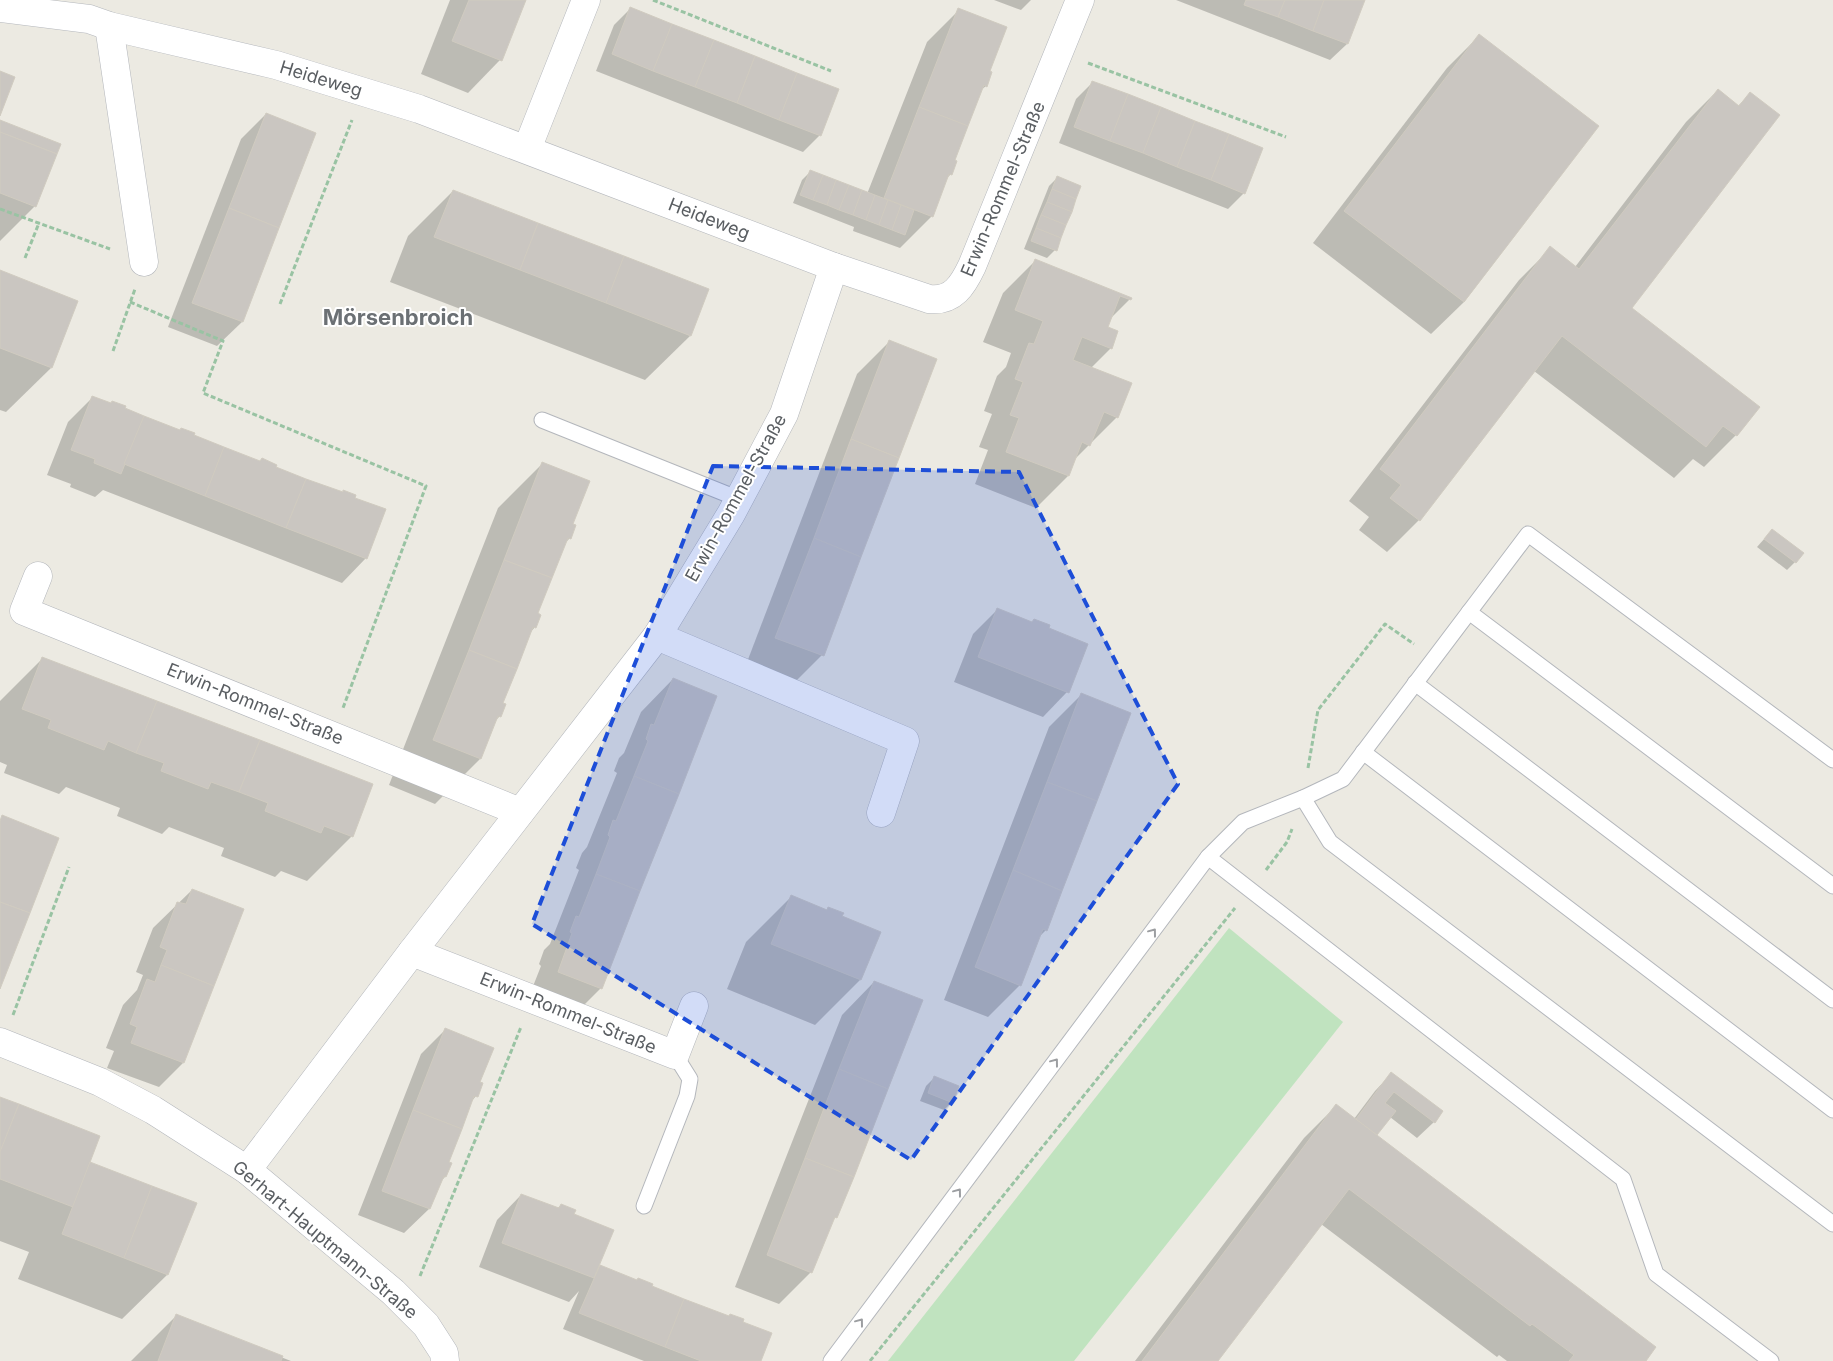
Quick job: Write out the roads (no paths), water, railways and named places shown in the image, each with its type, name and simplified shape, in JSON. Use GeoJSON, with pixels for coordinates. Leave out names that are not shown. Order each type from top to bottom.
{"type":"FeatureCollection","features":[{"type":"Feature","properties":{"kind":"street"},"geometry":{"type":"LineString","coordinates":[[527,149],[586,0]]}},
{"type":"Feature","properties":{"kind":"street","name":"Erwin-Rommel-Straße"},"geometry":{"type":"LineString","coordinates":[[247,1170],[412,952],[657,636],[739,500],[784,414],[834,267],[929,299],[936,300],[948,297],[960,288],[972,266],[1080,0]]}},
{"type":"Feature","properties":{"kind":"street","name":"Heideweg"},"geometry":{"type":"LineString","coordinates":[[0,8],[98,15],[276,65],[419,109],[834,267]]}},
{"type":"Feature","properties":{"kind":"street"},"geometry":{"type":"LineString","coordinates":[[98,15],[144,262]]}},
{"type":"Feature","properties":{"kind":"street","name":"Erwin-Rommel-Straße"},"geometry":{"type":"LineString","coordinates":[[38,576],[24,611],[520,812]]}},
{"type":"Feature","properties":{"kind":"street"},"geometry":{"type":"LineString","coordinates":[[657,636],[905,741],[881,813]]}},
{"type":"Feature","properties":{"kind":"street","name":"Erwin-Rommel-Straße"},"geometry":{"type":"LineString","coordinates":[[412,952],[675,1056],[694,1006]]}},
{"type":"Feature","properties":{"kind":"street","name":"Gerhart-Hauptmann-Straße"},"geometry":{"type":"LineString","coordinates":[[1,1043],[100,1082],[153,1110],[247,1170],[393,1292],[426,1325],[444,1353],[445,1361]]}},
{"type":"Feature","properties":{"kind":"lane"},"geometry":{"type":"LineString","coordinates":[[542,420],[739,500]]}},
{"type":"Feature","properties":{"kind":"lane"},"geometry":{"type":"LineString","coordinates":[[831,1361],[1208,857],[1243,822],[1303,798],[1343,778],[1528,534],[1833,760]]}},
{"type":"Feature","properties":{"kind":"lane"},"geometry":{"type":"LineString","coordinates":[[1469,612],[1833,886]]}},
{"type":"Feature","properties":{"kind":"lane"},"geometry":{"type":"LineString","coordinates":[[1415,683],[1833,1000]]}},
{"type":"Feature","properties":{"kind":"lane"},"geometry":{"type":"LineString","coordinates":[[1363,752],[1833,1110]]}},
{"type":"Feature","properties":{"kind":"lane"},"geometry":{"type":"LineString","coordinates":[[1303,798],[1330,842],[1833,1224]]}},
{"type":"Feature","properties":{"kind":"lane"},"geometry":{"type":"LineString","coordinates":[[1208,857],[1623,1179],[1656,1274],[1771,1361]]}},
{"type":"Feature","properties":{"kind":"lane"},"geometry":{"type":"LineString","coordinates":[[644,1206],[687,1096],[690,1078],[675,1056]]}},
{"type":"Feature","properties":{"kind":"district","name":"Mörsenbroich"},"geometry":{"type":"Point","coordinates":[398,317]}}]}
